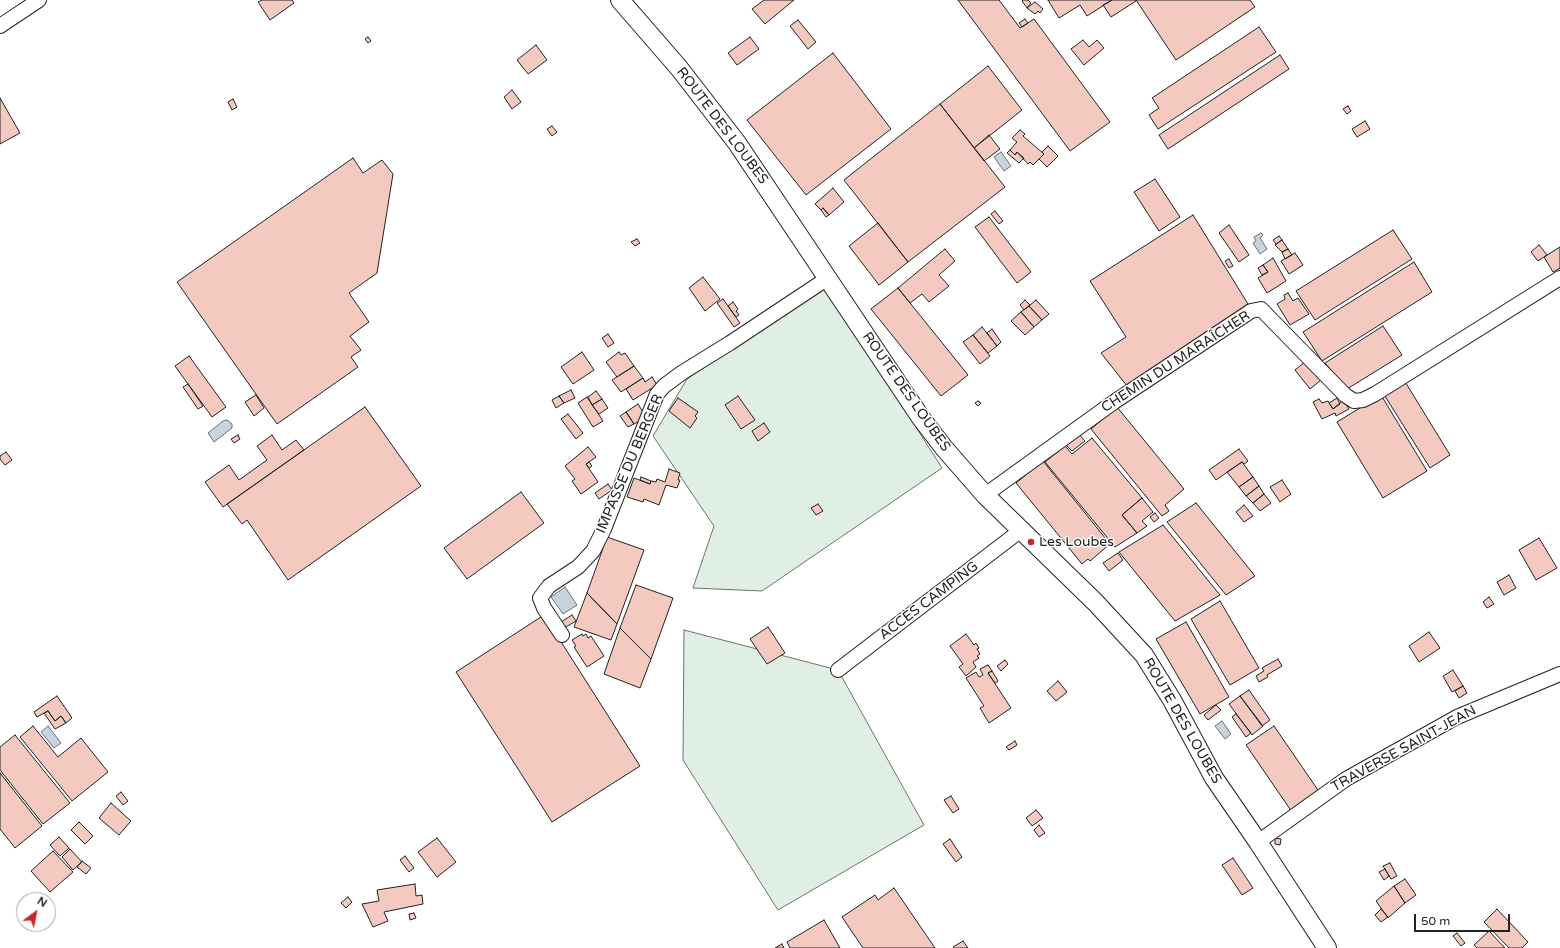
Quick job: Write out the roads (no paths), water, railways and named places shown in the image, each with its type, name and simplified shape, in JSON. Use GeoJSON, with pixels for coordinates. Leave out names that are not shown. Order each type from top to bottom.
{"type":"FeatureCollection","features":[{"type":"Feature","properties":{"kind":"main road","name":"ROUTE DES LOUBES"},"geometry":{"type":"LineString","coordinates":[[620,0],[679,68],[737,143],[921,418],[944,448],[985,495],[1020,531],[1096,603],[1144,655],[1172,700],[1214,778],[1258,842],[1327,948]]}},
{"type":"Feature","properties":{"kind":"street"},"geometry":{"type":"LineString","coordinates":[[0,26],[40,0]]}},
{"type":"Feature","properties":{"kind":"street","name":"IMPASSE DU BERGER"},"geometry":{"type":"LineString","coordinates":[[562,635],[544,608],[540,598],[549,586],[578,567],[593,551],[604,529],[657,394],[664,386],[683,372],[730,343],[828,278]]}},
{"type":"Feature","properties":{"kind":"street","name":"CHEMIN DU MARAÎCHER"},"geometry":{"type":"LineString","coordinates":[[985,495],[1114,402],[1251,311],[1261,309],[1345,395],[1354,401],[1363,400],[1375,394],[1560,278]]}},
{"type":"Feature","properties":{"kind":"street","name":"ACCÈS CAMPING"},"geometry":{"type":"LineString","coordinates":[[838,670],[1020,531]]}},
{"type":"Feature","properties":{"kind":"street","name":"TRAVERSE SAINT-JEAN"},"geometry":{"type":"LineString","coordinates":[[1258,842],[1346,779],[1457,717],[1560,674]]}},
{"type":"Feature","properties":{"kind":"place","name":"Les Loubes"},"geometry":{"type":"Point","coordinates":[1031,542]}}]}
